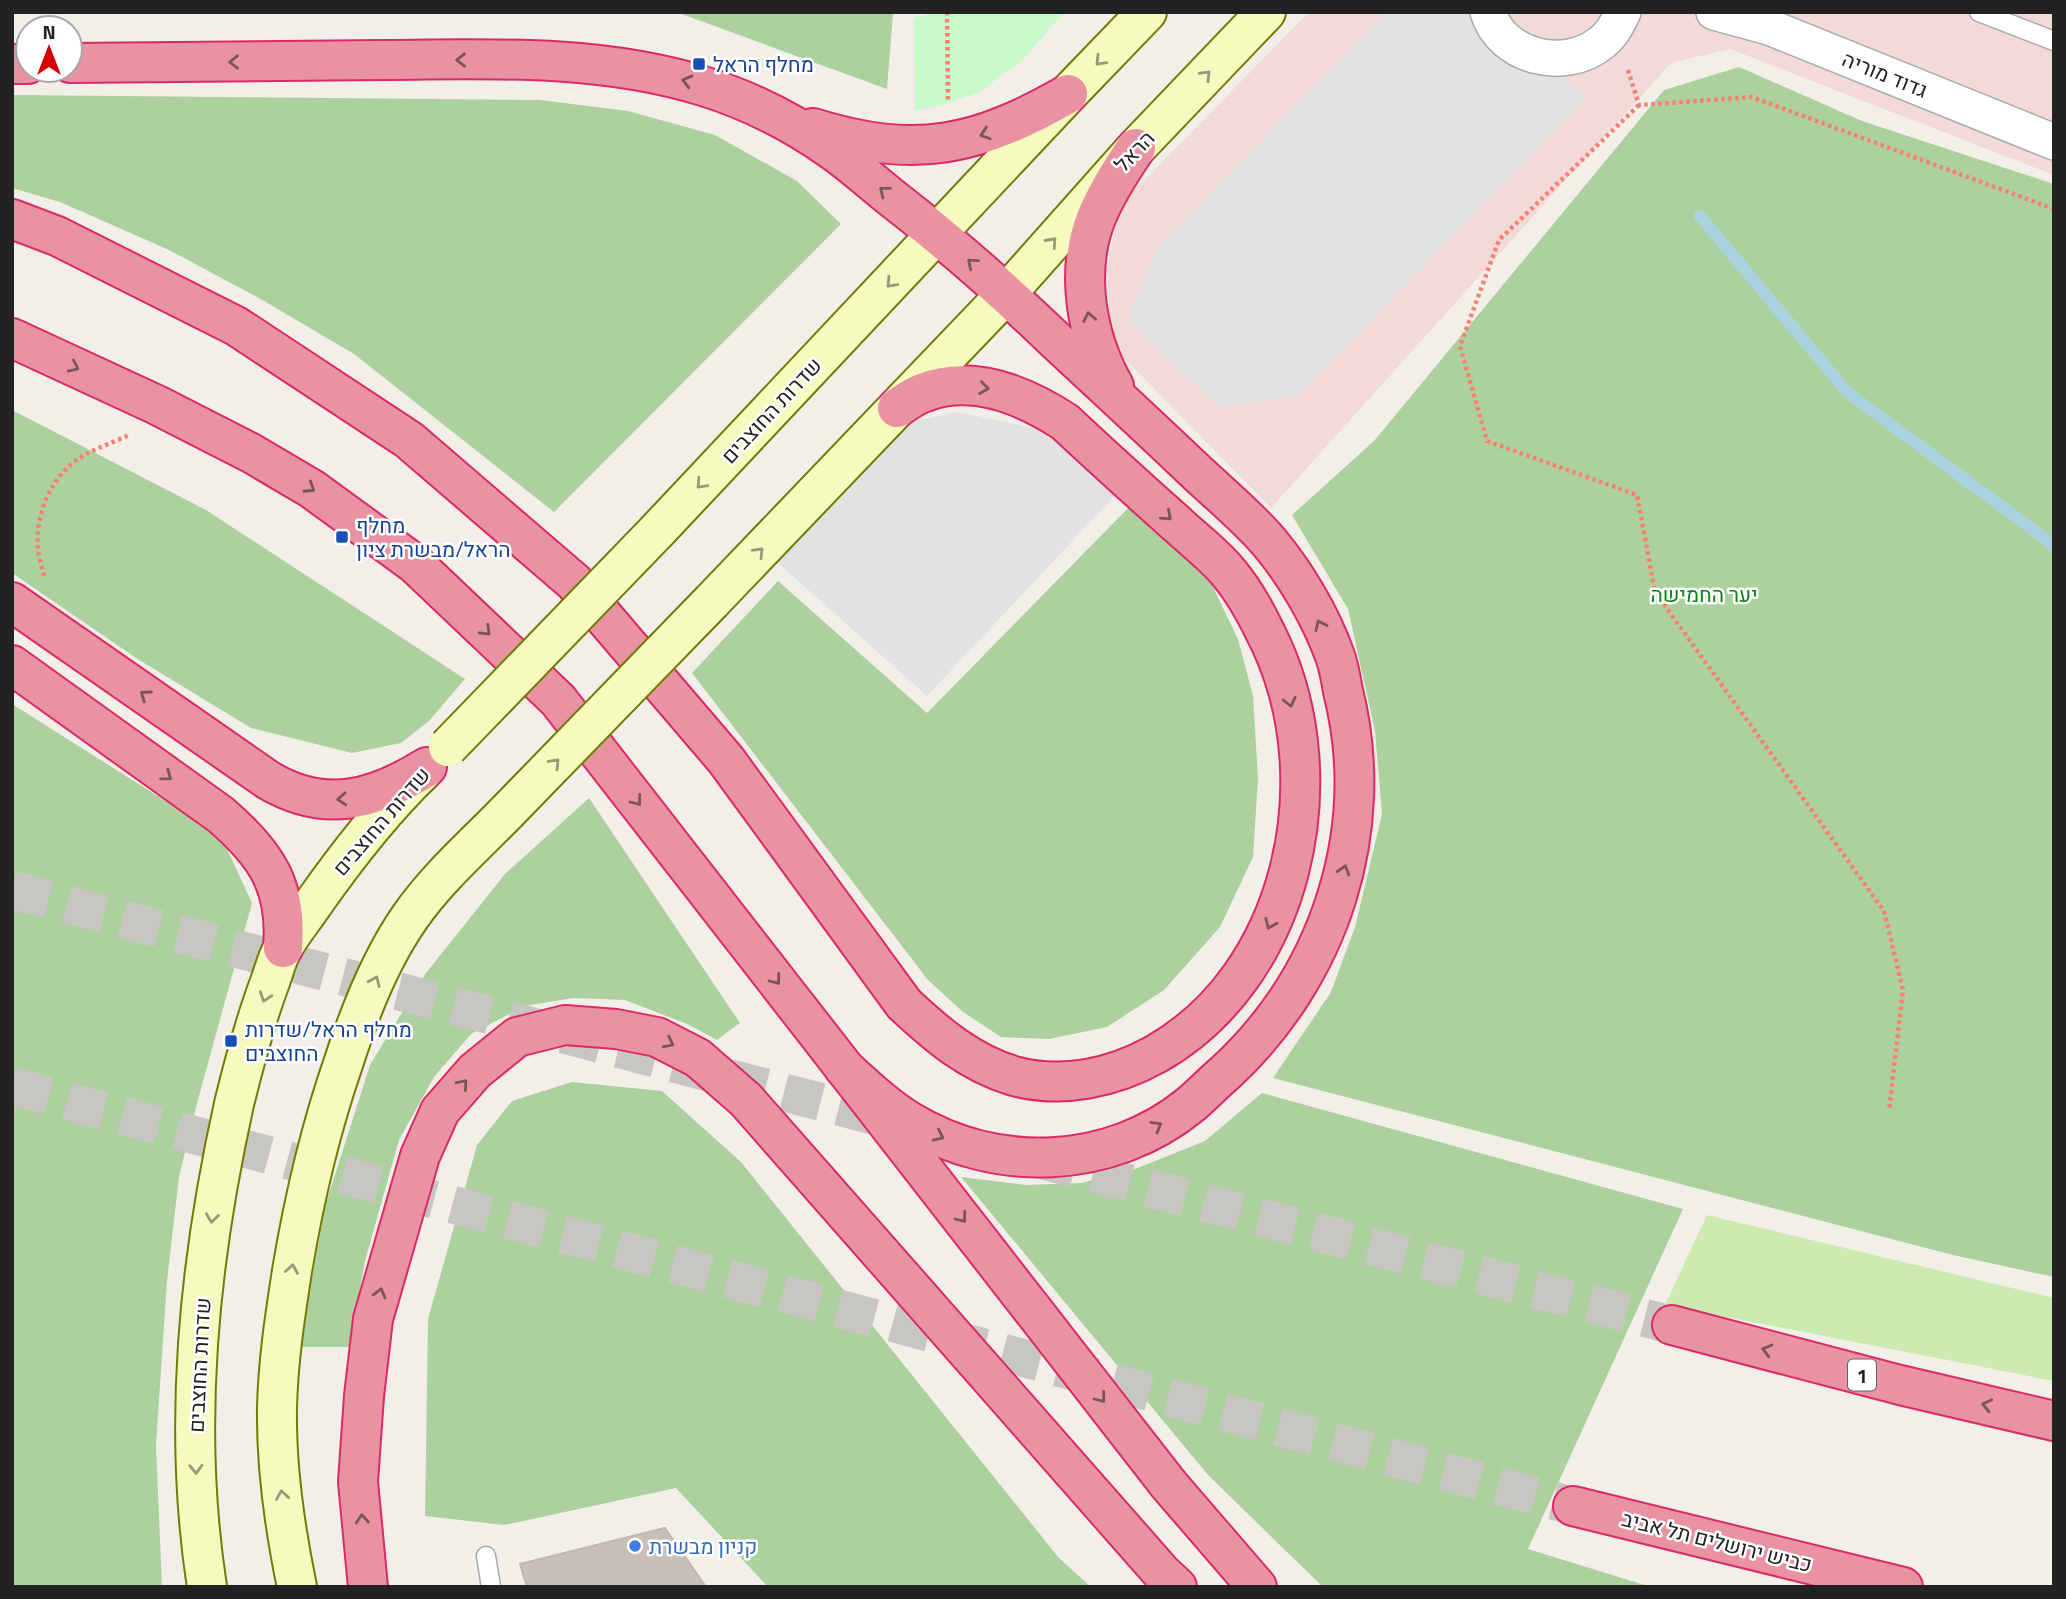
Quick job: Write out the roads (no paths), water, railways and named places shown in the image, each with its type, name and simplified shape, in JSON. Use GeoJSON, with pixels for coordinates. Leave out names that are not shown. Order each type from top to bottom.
{"type":"FeatureCollection","features":[{"type":"Feature","properties":{"kind":"highway"},"geometry":{"type":"LineString","coordinates":[[84,63],[556,61],[631,69],[667,76],[739,98],[817,130],[864,142],[921,146],[977,137],[1005,127],[1068,94]]}},
{"type":"Feature","properties":{"kind":"highway"},"geometry":{"type":"LineString","coordinates":[[773,113],[832,150],[938,233],[1007,293],[1268,541],[1307,595],[1335,656],[1351,721],[1356,788],[1348,856],[1328,924],[1295,990],[1248,1051],[1188,1107],[1155,1128],[1120,1144],[1085,1154],[1014,1158],[978,1151],[944,1139],[910,1121],[878,1099],[844,1068]]}},
{"type":"Feature","properties":{"kind":"highway"},"geometry":{"type":"LineString","coordinates":[[1123,403],[1096,345],[1085,292],[1085,271],[1088,243],[1095,220],[1105,197],[1136,148]]}},
{"type":"Feature","properties":{"kind":"highway"},"geometry":{"type":"LineString","coordinates":[[12,219],[57,236],[236,326],[409,440],[574,582],[726,760],[904,1004],[939,1037],[975,1060],[1014,1076],[1054,1081],[1094,1078],[1135,1066],[1174,1043],[1211,1012],[1246,971],[1271,924],[1288,876],[1298,828],[1300,769],[1297,734],[1287,689],[1272,646],[1252,607],[1227,571],[1065,422],[1045,409],[1008,393],[973,387],[926,391],[897,408]]}},
{"type":"Feature","properties":{"kind":"highway"},"geometry":{"type":"LineString","coordinates":[[12,338],[157,405],[251,453],[312,489],[415,564],[558,700],[1169,1485],[1256,1587]]}},
{"type":"Feature","properties":{"kind":"highway"},"geometry":{"type":"LineString","coordinates":[[12,602],[268,780],[297,794],[329,799],[361,797],[392,788],[438,757]]}},
{"type":"Feature","properties":{"kind":"highway"},"geometry":{"type":"LineString","coordinates":[[12,665],[221,815],[242,833],[265,862],[277,888],[285,925],[283,948]]}},
{"type":"Feature","properties":{"kind":"highway"},"geometry":{"type":"LineString","coordinates":[[368,1587],[358,1482],[365,1383],[373,1319],[420,1156],[440,1111],[475,1071],[517,1037],[565,1025],[616,1029],[657,1037],[698,1058],[746,1100],[1177,1587]]}},
{"type":"Feature","properties":{"kind":"highway","name":"1"},"geometry":{"type":"LineString","coordinates":[[1672,1325],[1900,1385],[2054,1420]]}},
{"type":"Feature","properties":{"kind":"highway","name":"כביש ירושלים תל אביב"},"geometry":{"type":"LineString","coordinates":[[1573,1506],[1902,1587]]}},
{"type":"Feature","properties":{"kind":"main road"},"geometry":{"type":"LineString","coordinates":[[938,233],[1147,12]]}},
{"type":"Feature","properties":{"kind":"main road","name":"הראל"},"geometry":{"type":"LineString","coordinates":[[1007,293],[1136,148],[1266,12]]}},
{"type":"Feature","properties":{"kind":"main road","name":"שדרות החוצבים"},"geometry":{"type":"LineString","coordinates":[[207,1587],[201,1547],[196,1470],[195,1402],[200,1313],[215,1204],[244,1062],[283,948],[344,860],[438,757],[657,531],[938,233]]}},
{"type":"Feature","properties":{"kind":"main road"},"geometry":{"type":"LineString","coordinates":[[297,1587],[279,1478],[277,1408],[284,1319],[316,1148],[357,1021],[386,957],[411,916],[443,878],[1007,293]]}},
{"type":"Feature","properties":{"kind":"street"},"geometry":{"type":"LineString","coordinates":[[1488,12],[1490,20],[1504,38],[1523,51],[1545,58],[1565,59],[1584,53],[1601,43],[1619,20]]}},
{"type":"Feature","properties":{"kind":"street","name":"גדוד מוריה"},"geometry":{"type":"LineString","coordinates":[[1714,12],[1769,27],[2054,142]]}},
{"type":"Feature","properties":{"kind":"lane"},"geometry":{"type":"LineString","coordinates":[[1979,12],[2054,41]]}},
{"type":"Feature","properties":{"kind":"lane"},"geometry":{"type":"LineString","coordinates":[[486,1556],[491,1587]]}},
{"type":"Feature","properties":{"kind":"waterway"},"geometry":{"type":"LineString","coordinates":[[1700,216],[1848,393],[2054,547]]}},
{"type":"Feature","properties":{"kind":"tunnel"},"geometry":{"type":"LineString","coordinates":[[12,890],[905,1124]]}},
{"type":"Feature","properties":{"kind":"tunnel"},"geometry":{"type":"LineString","coordinates":[[12,1086],[1573,1506]]}},
{"type":"Feature","properties":{"kind":"tunnel"},"geometry":{"type":"LineString","coordinates":[[1038,1159],[1672,1325]]}},
{"type":"Feature","properties":{"kind":"place","name":"מחלף הראל"},"geometry":{"type":"Point","coordinates":[699,64]}},
{"type":"Feature","properties":{"kind":"place","name":"מחלף הראל/מבשרת ציון"},"geometry":{"type":"Point","coordinates":[342,537]}},
{"type":"Feature","properties":{"kind":"place","name":"מחלף הראל/שדרות החוצבים"},"geometry":{"type":"Point","coordinates":[231,1041]}},
{"type":"Feature","properties":{"kind":"place","name":"קניון מבשרת"},"geometry":{"type":"Point","coordinates":[635,1546]}},
{"type":"Feature","properties":{"kind":"park label","name":"יער החמישה"},"geometry":{"type":"Point","coordinates":[1704,594]}}]}
